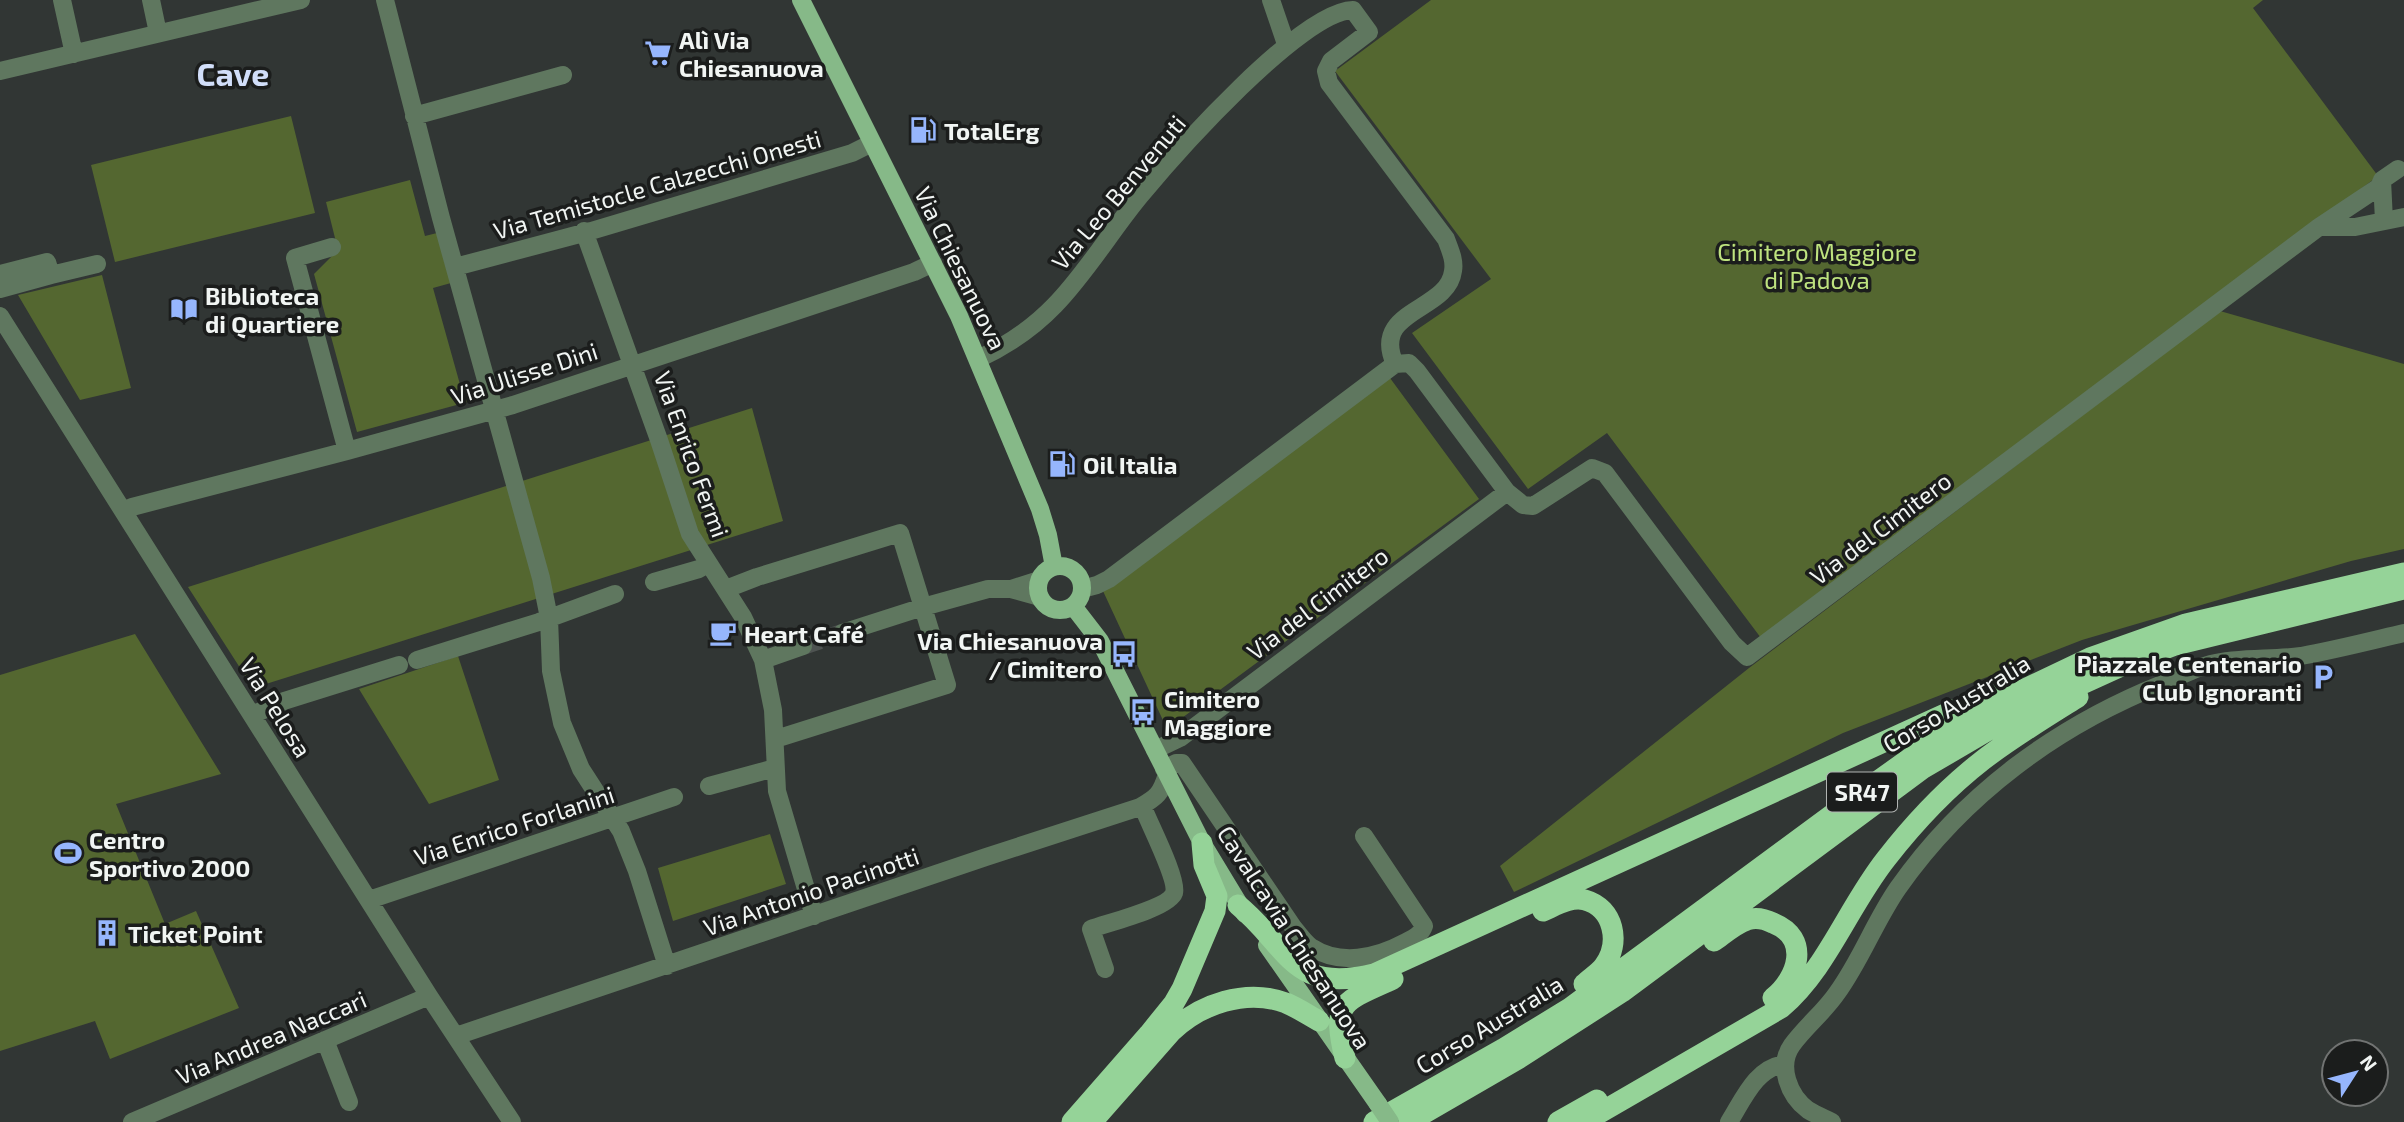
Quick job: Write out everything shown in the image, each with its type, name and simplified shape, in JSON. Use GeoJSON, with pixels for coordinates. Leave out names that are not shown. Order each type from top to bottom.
{"type":"FeatureCollection","features":[{"type":"Feature","properties":{"kind":"highway","name":"Corso Australia"},"geometry":{"type":"LineString","coordinates":[[1409,1122],[1518,1059],[1622,992],[1922,769],[2016,714],[2126,664],[2211,617],[2404,573]]}},
{"type":"Feature","properties":{"kind":"highway","name":"Corso Australia"},"geometry":{"type":"LineString","coordinates":[[1376,1113],[1444,1083],[1570,1008],[1871,786],[1971,718],[2012,695],[2090,658],[2404,589]]}},
{"type":"Feature","properties":{"kind":"highway"},"geometry":{"type":"LineString","coordinates":[[1238,905],[1258,921],[1285,957],[1307,972],[1341,980],[1374,974],[2014,683],[2120,640],[2172,638]]}},
{"type":"Feature","properties":{"kind":"highway"},"geometry":{"type":"LineString","coordinates":[[1584,1122],[1781,1008],[1814,973],[1886,859],[1941,797],[1984,759],[2080,695],[2126,674],[2172,638]]}},
{"type":"Feature","properties":{"kind":"highway"},"geometry":{"type":"LineString","coordinates":[[1072,1122],[1149,1034],[1182,989],[1216,904],[1217,896],[1204,865],[1202,844]]}},
{"type":"Feature","properties":{"kind":"highway"},"geometry":{"type":"LineString","coordinates":[[1345,1058],[1338,1019],[1343,1007],[1353,998],[1564,901],[1583,899],[1601,909],[1613,929],[1614,948],[1604,967],[1582,985],[1495,1042],[1444,1083]]}},
{"type":"Feature","properties":{"kind":"highway"},"geometry":{"type":"LineString","coordinates":[[1518,1059],[1602,1020],[1748,919],[1760,918],[1781,926],[1794,942],[1798,953],[1797,965],[1786,986],[1775,997],[1558,1122]]}},
{"type":"Feature","properties":{"kind":"highway"},"geometry":{"type":"LineString","coordinates":[[1092,1122],[1182,1021],[1214,1004],[1253,998],[1277,1001],[1319,1021]]}},
{"type":"Feature","properties":{"kind":"main road","name":"Via Chiesanuova"},"geometry":{"type":"LineString","coordinates":[[802,0],[978,359],[1040,509],[1054,567]]}},
{"type":"Feature","properties":{"kind":"main road"},"geometry":{"type":"LineString","coordinates":[[1054,567],[1068,567],[1081,582],[1080,596],[1073,606],[1067,609],[1048,607],[1039,588],[1048,569],[1054,567]]}},
{"type":"Feature","properties":{"kind":"main road"},"geometry":{"type":"LineString","coordinates":[[1073,606],[1100,641],[1165,771]]}},
{"type":"Feature","properties":{"kind":"main road","name":"Cavalcavia Chiesanuova"},"geometry":{"type":"LineString","coordinates":[[1165,771],[1202,844],[1238,905],[1345,1058],[1376,1113],[1391,1122]]}},
{"type":"Feature","properties":{"kind":"street"},"geometry":{"type":"LineString","coordinates":[[62,0],[74,54]]}},
{"type":"Feature","properties":{"kind":"street"},"geometry":{"type":"LineString","coordinates":[[151,0],[158,33]]}},
{"type":"Feature","properties":{"kind":"street"},"geometry":{"type":"LineString","coordinates":[[0,71],[158,33],[235,7],[301,0]]}},
{"type":"Feature","properties":{"kind":"street"},"geometry":{"type":"LineString","coordinates":[[385,0],[414,116],[541,578],[549,618],[551,671],[562,723],[581,769],[614,819],[637,871],[667,966]]}},
{"type":"Feature","properties":{"kind":"street"},"geometry":{"type":"LineString","coordinates":[[1271,0],[1286,44]]}},
{"type":"Feature","properties":{"kind":"street","name":"Via Leo Benvenuti"},"geometry":{"type":"LineString","coordinates":[[978,359],[1014,340],[1055,306],[1139,197],[1181,149],[1286,44],[1341,10],[1353,10],[1369,32],[1331,61],[1326,71],[1329,83],[1446,239],[1453,257],[1453,273],[1448,286],[1395,326],[1388,343],[1395,364]]}},
{"type":"Feature","properties":{"kind":"street"},"geometry":{"type":"LineString","coordinates":[[414,116],[562,75]]}},
{"type":"Feature","properties":{"kind":"street","name":"Via Temistocle Calzecchi Onesti"},"geometry":{"type":"LineString","coordinates":[[455,267],[588,231],[852,153],[872,143]]}},
{"type":"Feature","properties":{"kind":"street","name":"Via del Cimitero"},"geometry":{"type":"LineString","coordinates":[[1155,751],[1180,738],[1507,492],[1523,505],[1533,506],[1592,468],[1605,473],[1732,643],[1747,657],[2319,227],[2378,187],[2382,180],[2398,169]]}},
{"type":"Feature","properties":{"kind":"street"},"geometry":{"type":"LineString","coordinates":[[2382,180],[2384,221]]}},
{"type":"Feature","properties":{"kind":"street"},"geometry":{"type":"LineString","coordinates":[[2319,227],[2356,227],[2404,217]]}},
{"type":"Feature","properties":{"kind":"street","name":"Via Enrico Fermi"},"geometry":{"type":"LineString","coordinates":[[588,231],[690,534],[743,617],[763,660],[773,710],[775,768],[780,808],[814,916]]}},
{"type":"Feature","properties":{"kind":"street"},"geometry":{"type":"LineString","coordinates":[[332,247],[295,258],[347,452]]}},
{"type":"Feature","properties":{"kind":"street"},"geometry":{"type":"LineString","coordinates":[[0,274],[47,262],[51,275]]}},
{"type":"Feature","properties":{"kind":"street","name":"Via Ulisse Dini"},"geometry":{"type":"LineString","coordinates":[[124,512],[494,410],[914,272],[933,263]]}},
{"type":"Feature","properties":{"kind":"street"},"geometry":{"type":"LineString","coordinates":[[0,289],[97,264]]}},
{"type":"Feature","properties":{"kind":"street","name":"Via Pelosa"},"geometry":{"type":"LineString","coordinates":[[0,316],[429,996],[512,1122]]}},
{"type":"Feature","properties":{"kind":"street"},"geometry":{"type":"LineString","coordinates":[[1082,589],[1109,579],[1395,364],[1409,363],[1417,371],[1507,492]]}},
{"type":"Feature","properties":{"kind":"street"},"geometry":{"type":"LineString","coordinates":[[726,589],[900,533],[947,685],[775,737]]}},
{"type":"Feature","properties":{"kind":"street"},"geometry":{"type":"LineString","coordinates":[[654,582],[708,564]]}},
{"type":"Feature","properties":{"kind":"street"},"geometry":{"type":"LineString","coordinates":[[842,634],[988,589],[1039,588]]}},
{"type":"Feature","properties":{"kind":"street"},"geometry":{"type":"LineString","coordinates":[[417,660],[615,594]]}},
{"type":"Feature","properties":{"kind":"street"},"geometry":{"type":"LineString","coordinates":[[1832,1122],[1808,1110],[1794,1096],[1785,1064],[1790,1048],[1838,993],[1881,913],[1899,886],[1944,831],[1983,793],[2026,758],[2080,722],[2124,699],[2210,664],[2300,656],[2404,633]]}},
{"type":"Feature","properties":{"kind":"street"},"geometry":{"type":"LineString","coordinates":[[763,660],[803,646]]}},
{"type":"Feature","properties":{"kind":"street"},"geometry":{"type":"LineString","coordinates":[[252,715],[284,701],[399,665]]}},
{"type":"Feature","properties":{"kind":"street"},"geometry":{"type":"LineString","coordinates":[[1165,771],[1175,763],[1182,763],[1301,937],[1311,947],[1332,956],[1373,957],[1412,939],[1422,932],[1424,926],[1364,836]]}},
{"type":"Feature","properties":{"kind":"street"},"geometry":{"type":"LineString","coordinates":[[709,786],[775,768]]}},
{"type":"Feature","properties":{"kind":"street","name":"Via Antonio Pacinotti"},"geometry":{"type":"LineString","coordinates":[[456,1036],[1140,807],[1156,797],[1163,787],[1165,771]]}},
{"type":"Feature","properties":{"kind":"street","name":"Via Enrico Forlanini"},"geometry":{"type":"LineString","coordinates":[[369,900],[674,797]]}},
{"type":"Feature","properties":{"kind":"street"},"geometry":{"type":"LineString","coordinates":[[1105,969],[1091,929],[1165,903],[1174,892],[1164,857],[1145,812],[1140,807]]}},
{"type":"Feature","properties":{"kind":"street","name":"Via Andrea Naccari"},"geometry":{"type":"LineString","coordinates":[[132,1122],[429,996]]}},
{"type":"Feature","properties":{"kind":"street"},"geometry":{"type":"LineString","coordinates":[[325,1040],[349,1102]]}},
{"type":"Feature","properties":{"kind":"street"},"geometry":{"type":"LineString","coordinates":[[1729,1122],[1765,1070],[1785,1064]]}},
{"type":"Feature","properties":{"kind":"green space","name":"Cimitero Maggiore di Padova"},"geometry":{"type":"Polygon","coordinates":[[[1431,0],[2263,0],[2253,8],[2378,176],[1761,638],[1607,433],[1528,489],[1412,333],[1491,279],[1335,71],[1431,0]]]}},
{"type":"Feature","properties":{"kind":"green space"},"geometry":{"type":"Polygon","coordinates":[[[291,116],[315,213],[115,262],[91,165],[291,116]]]}},
{"type":"Feature","properties":{"kind":"green space"},"geometry":{"type":"Polygon","coordinates":[[[410,180],[425,236],[437,233],[451,283],[433,288],[461,388],[475,400],[357,432],[314,274],[338,250],[326,202],[410,180]]]}},
{"type":"Feature","properties":{"kind":"green space"},"geometry":{"type":"Polygon","coordinates":[[[102,275],[131,388],[80,400],[18,295],[102,275]]]}},
{"type":"Feature","properties":{"kind":"green space"},"geometry":{"type":"Polygon","coordinates":[[[2220,311],[2404,364],[2404,549],[2351,561],[2082,640],[1843,733],[1514,892],[1500,866],[1749,668],[2220,311]]]}},
{"type":"Feature","properties":{"kind":"green space"},"geometry":{"type":"Polygon","coordinates":[[[1390,378],[1479,499],[1167,729],[1103,591],[1390,378]]]}},
{"type":"Feature","properties":{"kind":"green space"},"geometry":{"type":"Polygon","coordinates":[[[752,408],[783,521],[253,688],[188,587],[752,408]]]}},
{"type":"Feature","properties":{"kind":"green space","name":"Centro Sportivo 2000"},"geometry":{"type":"Polygon","coordinates":[[[135,634],[221,774],[116,804],[165,924],[196,911],[239,1008],[110,1059],[95,1021],[0,1051],[0,675],[135,634]]]}},
{"type":"Feature","properties":{"kind":"green space"},"geometry":{"type":"Polygon","coordinates":[[[458,656],[499,780],[429,804],[359,689],[458,656]]]}},
{"type":"Feature","properties":{"kind":"green space"},"geometry":{"type":"Polygon","coordinates":[[[770,834],[786,884],[673,921],[658,868],[770,834]]]}},
{"type":"Feature","properties":{"kind":"tunnel"},"geometry":{"type":"LineString","coordinates":[[803,646],[842,633]]}},
{"type":"Feature","properties":{"kind":"place","name":"Alì Via Chiesanuova"},"geometry":{"type":"Point","coordinates":[658,53]}},
{"type":"Feature","properties":{"kind":"place","name":"TotalErg"},"geometry":{"type":"Point","coordinates":[923,130]}},
{"type":"Feature","properties":{"kind":"place","name":"Biblioteca di Quartiere"},"geometry":{"type":"Point","coordinates":[184,309]}},
{"type":"Feature","properties":{"kind":"place","name":"Oil Italia"},"geometry":{"type":"Point","coordinates":[1062,464]}},
{"type":"Feature","properties":{"kind":"place","name":"Heart Café"},"geometry":{"type":"Point","coordinates":[723,633]}},
{"type":"Feature","properties":{"kind":"place","name":"Via Chiesanuova / Cimitero"},"geometry":{"type":"Point","coordinates":[1124,654]}},
{"type":"Feature","properties":{"kind":"place","name":"Piazzale Centenario Club Ignoranti"},"geometry":{"type":"Point","coordinates":[2323,677]}},
{"type":"Feature","properties":{"kind":"place","name":"Cimitero Maggiore"},"geometry":{"type":"Point","coordinates":[1143,712]}},
{"type":"Feature","properties":{"kind":"place","name":"Centro Sportivo 2000"},"geometry":{"type":"Point","coordinates":[68,853]}},
{"type":"Feature","properties":{"kind":"place","name":"Ticket Point"},"geometry":{"type":"Point","coordinates":[107,933]}},
{"type":"Feature","properties":{"kind":"district","name":"Cave"},"geometry":{"type":"Point","coordinates":[233,73]}}]}
